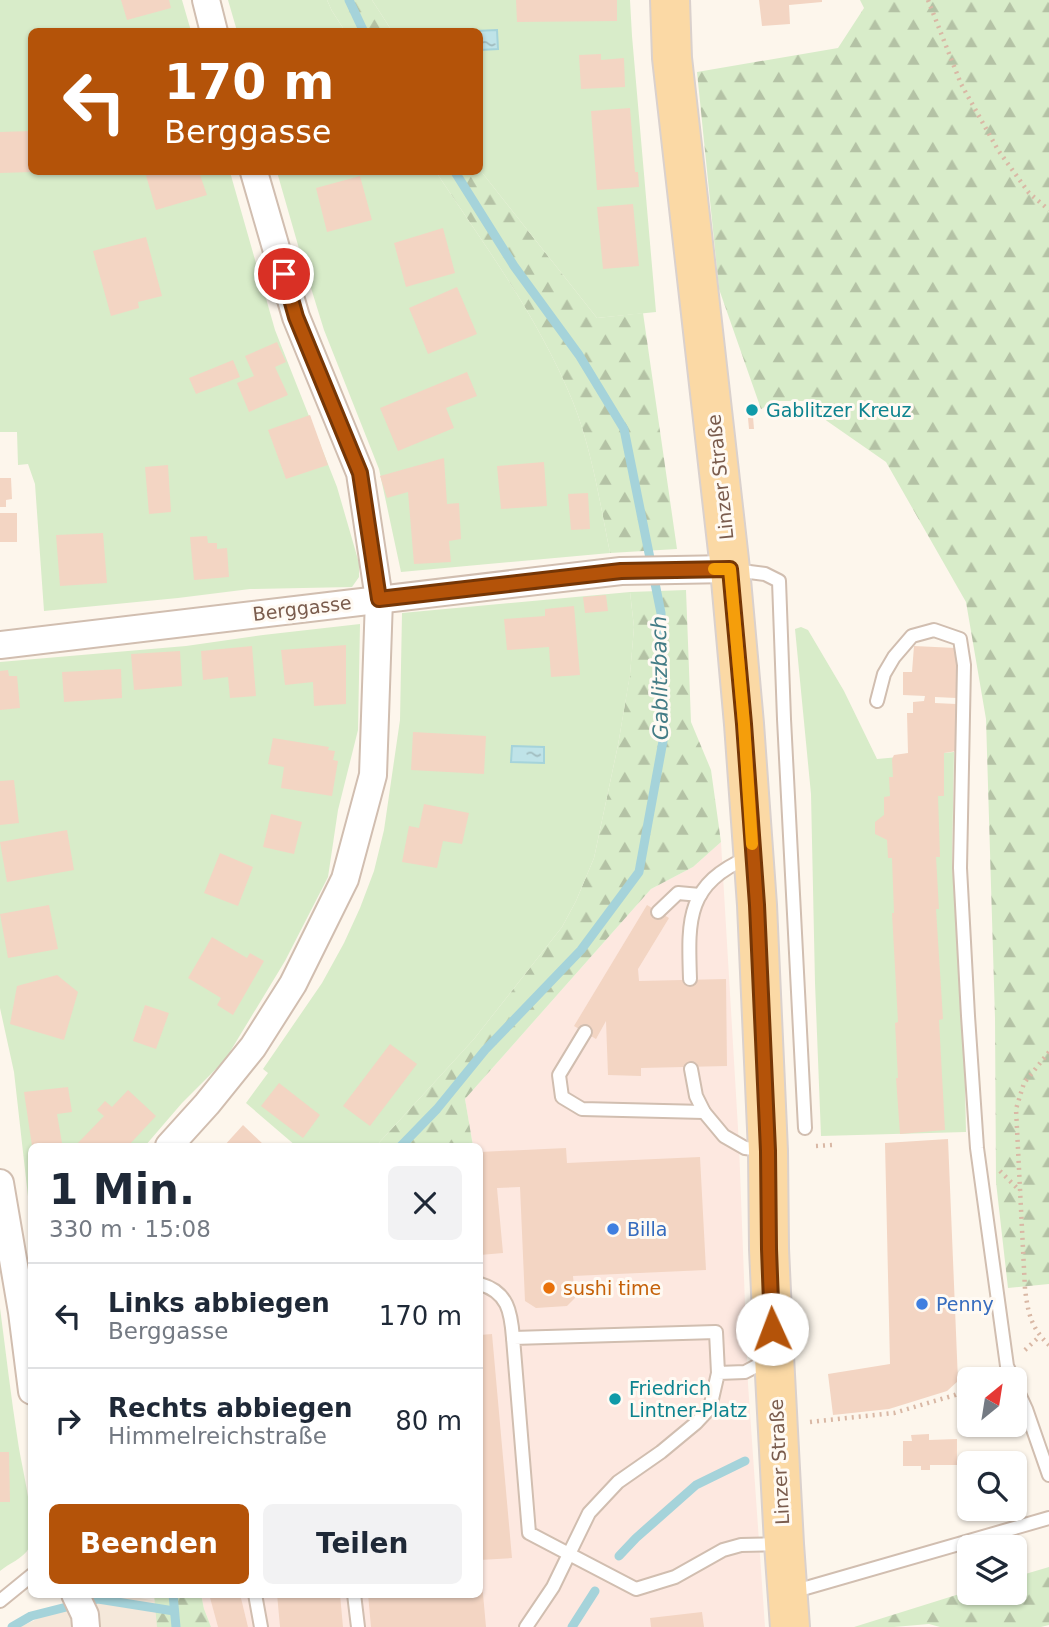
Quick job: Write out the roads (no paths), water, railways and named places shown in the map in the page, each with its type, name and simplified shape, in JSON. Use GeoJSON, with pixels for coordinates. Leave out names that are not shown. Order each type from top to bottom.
{"type":"FeatureCollection","features":[{"type":"Feature","properties":{"kind":"main road","name":"Linzer Straße"},"geometry":{"type":"LineString","coordinates":[[670,0],[672,58],[730,569],[744,724],[768,1151],[769,1249],[789,1610]]}},
{"type":"Feature","properties":{"kind":"street"},"geometry":{"type":"LineString","coordinates":[[206,0],[214,28]]}},
{"type":"Feature","properties":{"kind":"street"},"geometry":{"type":"LineString","coordinates":[[172,1143],[253,1047],[293,985],[345,879],[373,775],[379,599],[360,473],[296,317],[255,175]]}},
{"type":"Feature","properties":{"kind":"street","name":"Berggasse"},"geometry":{"type":"LineString","coordinates":[[0,645],[621,571],[730,569]]}},
{"type":"Feature","properties":{"kind":"street"},"geometry":{"type":"LineString","coordinates":[[0,1184],[27,1306]]}},
{"type":"Feature","properties":{"kind":"lane"},"geometry":{"type":"LineString","coordinates":[[730,569],[765,574],[779,581],[783,719],[805,1128]]}},
{"type":"Feature","properties":{"kind":"lane"},"geometry":{"type":"LineString","coordinates":[[877,701],[884,674],[912,636],[934,630],[960,639],[964,665],[960,868],[968,1016],[977,1148],[1007,1367]]}},
{"type":"Feature","properties":{"kind":"lane"},"geometry":{"type":"LineString","coordinates":[[690,979],[688,939],[694,904],[712,880],[732,864],[753,856]]}},
{"type":"Feature","properties":{"kind":"lane"},"geometry":{"type":"LineString","coordinates":[[659,912],[678,893],[700,895]]}},
{"type":"Feature","properties":{"kind":"lane"},"geometry":{"type":"LineString","coordinates":[[584,1032],[559,1075],[562,1097],[582,1109],[704,1112]]}},
{"type":"Feature","properties":{"kind":"lane"},"geometry":{"type":"LineString","coordinates":[[691,1069],[696,1096],[704,1112],[724,1136],[745,1147],[768,1151]]}},
{"type":"Feature","properties":{"kind":"lane"},"geometry":{"type":"LineString","coordinates":[[483,1285],[489,1286],[504,1299],[511,1314],[529,1533],[636,1589],[676,1577],[723,1550],[741,1545],[784,1545]]}},
{"type":"Feature","properties":{"kind":"lane"},"geometry":{"type":"LineString","coordinates":[[513,1338],[716,1332],[718,1373],[710,1408],[661,1452],[618,1482],[589,1513],[553,1587],[526,1627]]}},
{"type":"Feature","properties":{"kind":"lane"},"geometry":{"type":"LineString","coordinates":[[718,1373],[745,1372],[774,1356]]}},
{"type":"Feature","properties":{"kind":"lane"},"geometry":{"type":"LineString","coordinates":[[1027,1412],[1049,1475]]}},
{"type":"Feature","properties":{"kind":"lane"},"geometry":{"type":"LineString","coordinates":[[789,1610],[1049,1518]]}},
{"type":"Feature","properties":{"kind":"lane"},"geometry":{"type":"LineString","coordinates":[[0,1601],[28,1578]]}},
{"type":"Feature","properties":{"kind":"lane"},"geometry":{"type":"LineString","coordinates":[[256,1598],[261,1627]]}},
{"type":"Feature","properties":{"kind":"lane"},"geometry":{"type":"LineString","coordinates":[[354,1598],[358,1627]]}},
{"type":"Feature","properties":{"kind":"water"},"geometry":{"type":"Polygon","coordinates":[[[497,30],[498,49],[483,50],[483,31],[497,30]]]}},
{"type":"Feature","properties":{"kind":"water"},"geometry":{"type":"Polygon","coordinates":[[[512,746],[544,747],[544,763],[511,762],[512,746]]]}},
{"type":"Feature","properties":{"kind":"waterway","name":"Gablitzbach"},"geometry":{"type":"LineString","coordinates":[[349,0],[362,28]]}},
{"type":"Feature","properties":{"kind":"waterway","name":"Gablitzbach"},"geometry":{"type":"LineString","coordinates":[[404,1143],[437,1109],[485,1050],[581,950],[639,872],[665,730],[661,613],[624,429],[579,355],[514,266],[457,175]]}},
{"type":"Feature","properties":{"kind":"waterway"},"geometry":{"type":"LineString","coordinates":[[619,1556],[696,1485],[745,1461]]}},
{"type":"Feature","properties":{"kind":"waterway"},"geometry":{"type":"LineString","coordinates":[[572,1627],[595,1591]]}},
{"type":"Feature","properties":{"kind":"waterway","name":"Gablitzbach"},"geometry":{"type":"LineString","coordinates":[[173,1598],[176,1627]]}},
{"type":"Feature","properties":{"kind":"waterway"},"geometry":{"type":"LineString","coordinates":[[12,1627],[31,1616],[98,1599],[174,1611]]}},
{"type":"Feature","properties":{"kind":"place","name":"Gablitzer Kreuz"},"geometry":{"type":"Point","coordinates":[752,410]}},
{"type":"Feature","properties":{"kind":"place","name":"Billa"},"geometry":{"type":"Point","coordinates":[613,1229]}},
{"type":"Feature","properties":{"kind":"place","name":"sushi time"},"geometry":{"type":"Point","coordinates":[549,1288]}},
{"type":"Feature","properties":{"kind":"place","name":"Penny"},"geometry":{"type":"Point","coordinates":[922,1304]}},
{"type":"Feature","properties":{"kind":"place","name":"Friedrich Lintner-Platz"},"geometry":{"type":"Point","coordinates":[615,1399]}}]}
